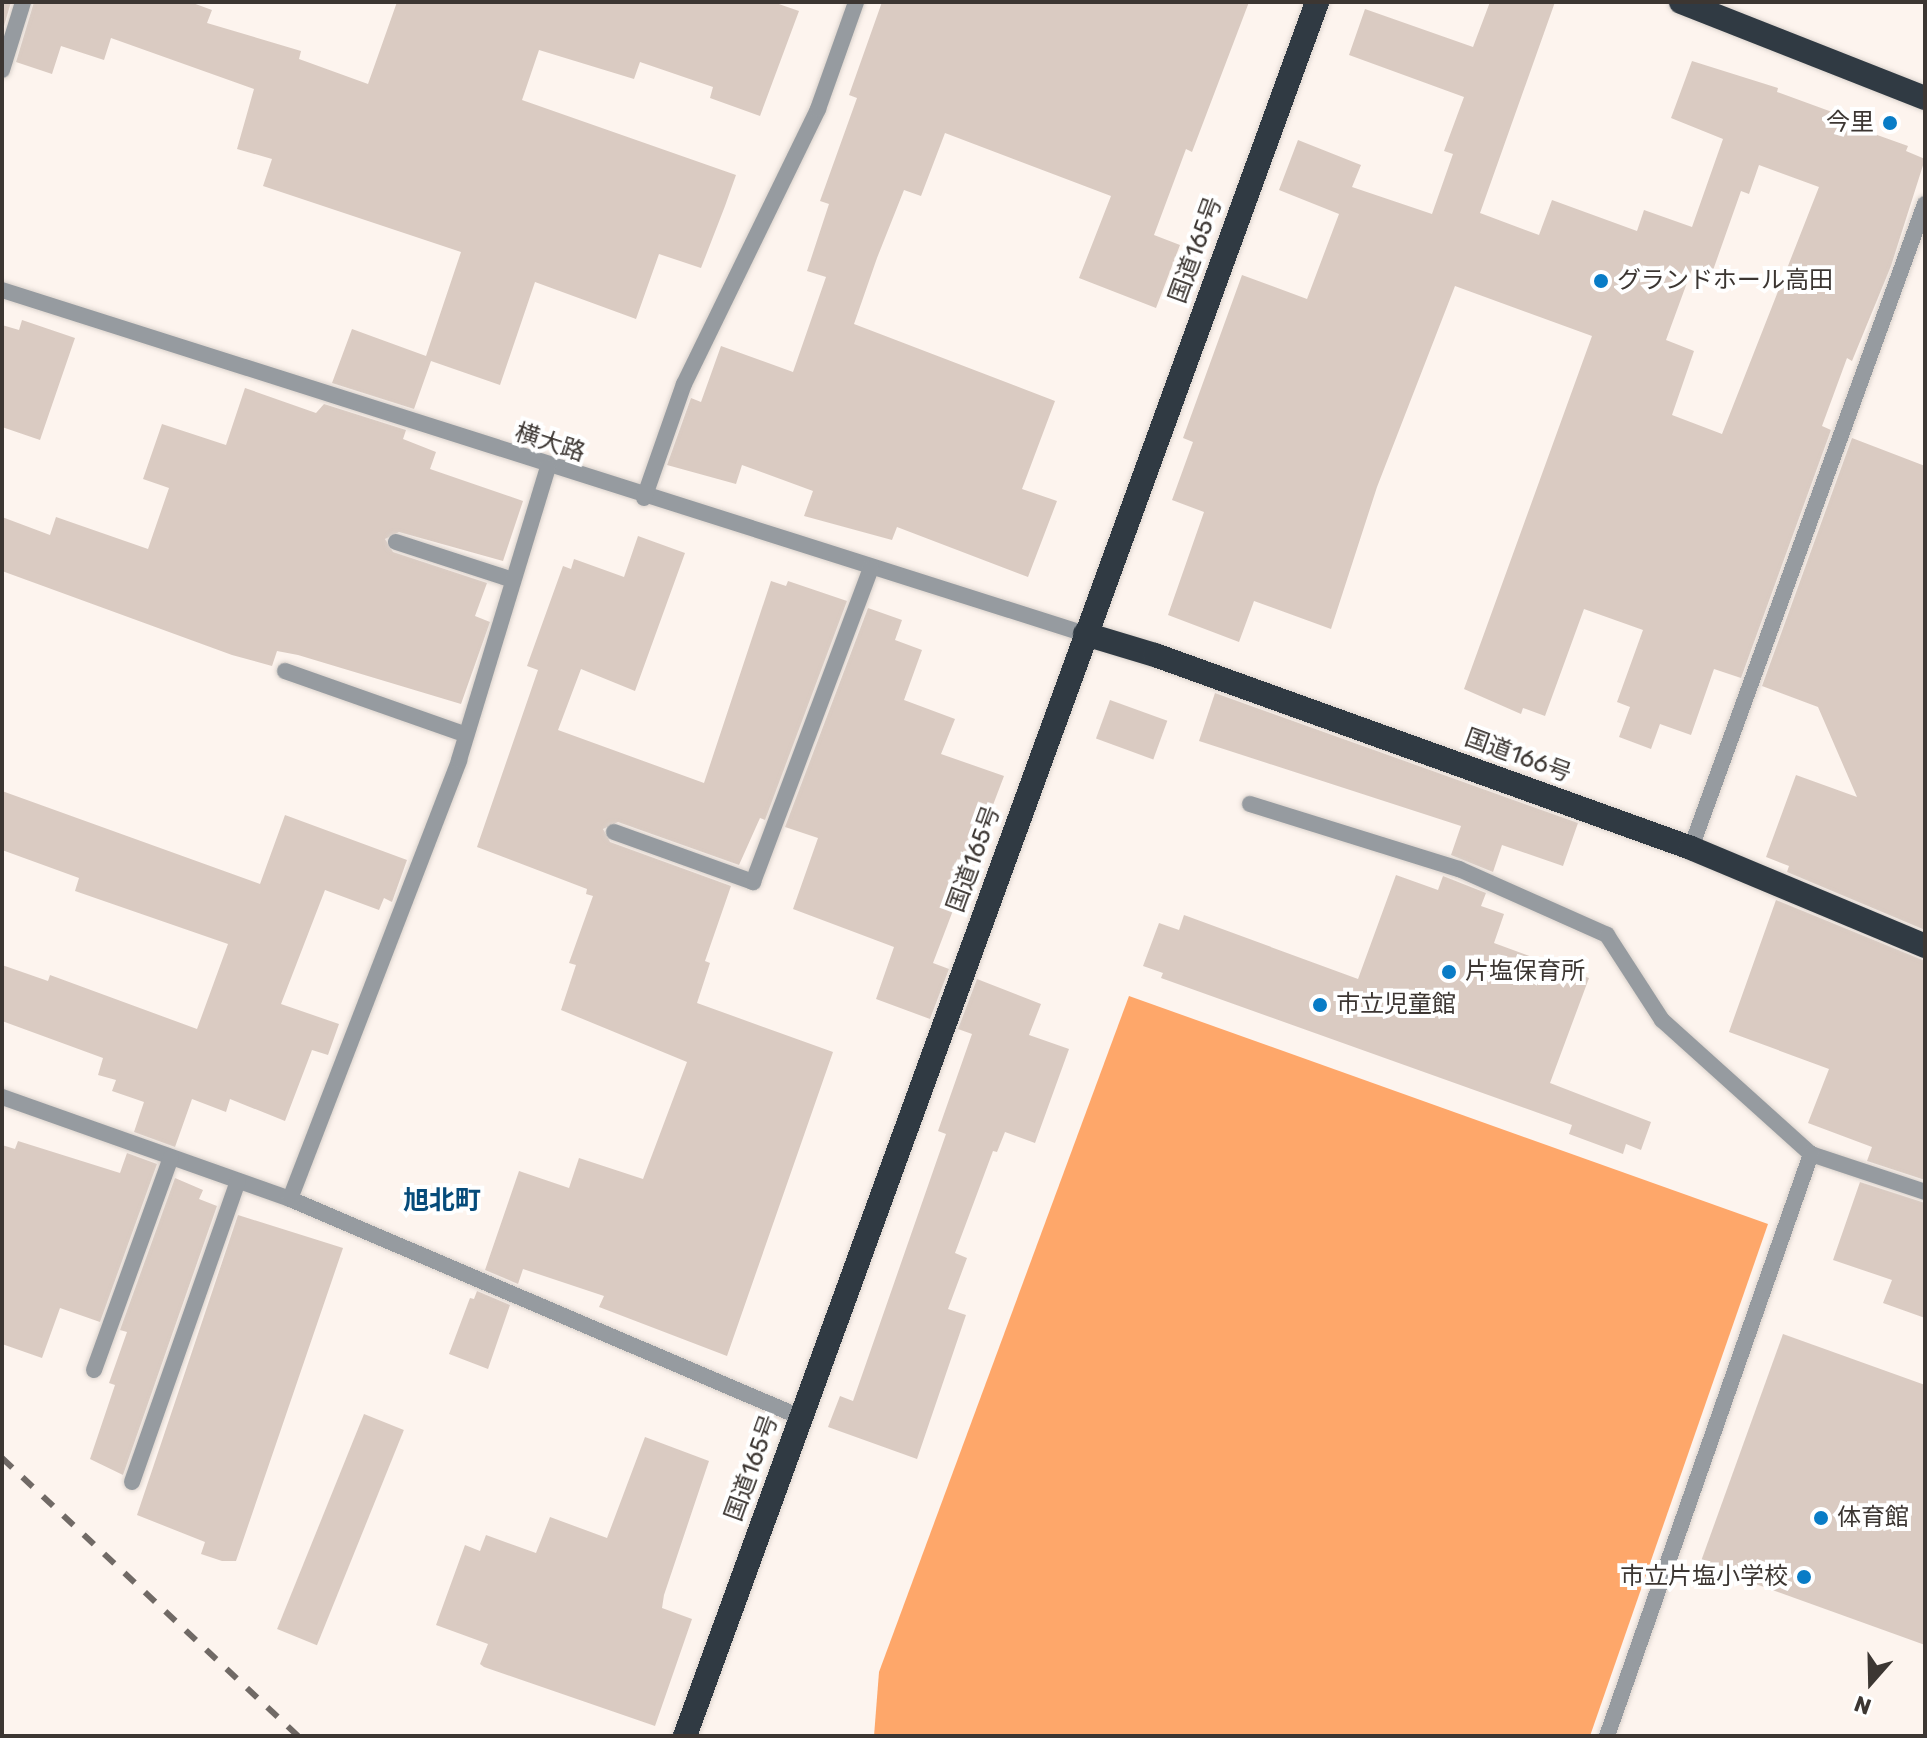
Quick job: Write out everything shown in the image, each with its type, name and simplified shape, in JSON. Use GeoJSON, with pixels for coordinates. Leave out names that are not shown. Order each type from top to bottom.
{"type":"FeatureCollection","features":[{"type":"Feature","properties":{"kind":"highway","name":"国道165号"},"geometry":{"type":"LineString","coordinates":[[685,1736],[1317,2]]}},
{"type":"Feature","properties":{"kind":"highway"},"geometry":{"type":"LineString","coordinates":[[1681,2],[1925,98]]}},
{"type":"Feature","properties":{"kind":"highway","name":"国道166号"},"geometry":{"type":"LineString","coordinates":[[1085,634],[1155,655],[1691,848],[1925,946]]}},
{"type":"Feature","properties":{"kind":"street"},"geometry":{"type":"LineString","coordinates":[[2,70],[23,2]]}},
{"type":"Feature","properties":{"kind":"street"},"geometry":{"type":"LineString","coordinates":[[644,498],[684,384],[818,109],[856,2]]}},
{"type":"Feature","properties":{"kind":"street"},"geometry":{"type":"LineString","coordinates":[[1691,848],[1925,204]]}},
{"type":"Feature","properties":{"kind":"street","name":"横大路"},"geometry":{"type":"LineString","coordinates":[[2,290],[644,498],[1085,634]]}},
{"type":"Feature","properties":{"kind":"street"},"geometry":{"type":"LineString","coordinates":[[290,1199],[459,760],[464,734],[548,467]]}},
{"type":"Feature","properties":{"kind":"street"},"geometry":{"type":"LineString","coordinates":[[396,542],[513,580]]}},
{"type":"Feature","properties":{"kind":"street"},"geometry":{"type":"LineString","coordinates":[[614,832],[753,882],[871,568]]}},
{"type":"Feature","properties":{"kind":"street"},"geometry":{"type":"LineString","coordinates":[[285,671],[464,734]]}},
{"type":"Feature","properties":{"kind":"street"},"geometry":{"type":"LineString","coordinates":[[1250,804],[1459,869],[1607,935],[1662,1020],[1811,1154],[1925,1192]]}},
{"type":"Feature","properties":{"kind":"street"},"geometry":{"type":"LineString","coordinates":[[2,1097],[290,1199],[800,1417]]}},
{"type":"Feature","properties":{"kind":"street"},"geometry":{"type":"LineString","coordinates":[[1607,1736],[1811,1154]]}},
{"type":"Feature","properties":{"kind":"street"},"geometry":{"type":"LineString","coordinates":[[94,1370],[171,1157]]}},
{"type":"Feature","properties":{"kind":"street"},"geometry":{"type":"LineString","coordinates":[[132,1482],[238,1181]]}},
{"type":"Feature","properties":{"kind":"shaded area"},"geometry":{"type":"Polygon","coordinates":[[[1129,996],[1768,1224],[1590,1736],[874,1736],[879,1672],[1129,996]]]}},
{"type":"Feature","properties":{"kind":"building"},"geometry":{"type":"Polygon","coordinates":[[[2,2],[11,2],[2,33],[2,2]]]}},
{"type":"Feature","properties":{"kind":"building"},"geometry":{"type":"Polygon","coordinates":[[[34,2],[190,2],[212,10],[207,23],[301,51],[299,59],[368,84],[397,2],[773,2],[799,11],[760,116],[710,98],[713,87],[640,62],[634,79],[539,50],[522,100],[736,175],[701,268],[659,254],[636,319],[535,282],[500,385],[431,361],[414,409],[332,383],[352,329],[426,356],[461,252],[263,186],[272,159],[237,149],[254,89],[111,38],[104,60],[61,46],[52,74],[16,62],[34,2]]]}},
{"type":"Feature","properties":{"kind":"building"},"geometry":{"type":"Polygon","coordinates":[[[882,2],[1249,2],[1192,152],[1186,149],[1154,235],[1180,245],[1156,308],[1079,278],[1111,196],[945,133],[921,196],[904,190],[877,258],[854,324],[1055,401],[1022,489],[1057,501],[1028,577],[897,527],[892,540],[804,516],[813,491],[742,465],[736,484],[667,465],[691,398],[701,402],[721,346],[793,372],[826,277],[807,271],[829,204],[820,201],[857,98],[849,95],[882,2]]]}},
{"type":"Feature","properties":{"kind":"building"},"geometry":{"type":"Polygon","coordinates":[[[1490,2],[1555,2],[1480,213],[1539,235],[1552,200],[1637,231],[1644,210],[1692,227],[1723,139],[1671,118],[1692,61],[1778,88],[1777,92],[1854,120],[1852,126],[1908,146],[1906,151],[1925,159],[1891,266],[1852,361],[1847,358],[1822,426],[1831,430],[1741,678],[1714,669],[1691,735],[1660,724],[1651,749],[1619,737],[1630,707],[1617,702],[1643,630],[1584,609],[1545,716],[1523,708],[1521,714],[1464,689],[1592,336],[1455,286],[1377,487],[1331,629],[1254,601],[1239,642],[1168,615],[1204,512],[1172,500],[1193,442],[1183,438],[1242,275],[1307,299],[1339,214],[1279,190],[1298,140],[1361,165],[1352,187],[1432,214],[1453,154],[1444,151],[1464,97],[1349,55],[1365,9],[1473,47],[1490,2]],[[1759,165],[1749,194],[1741,191],[1711,276],[1692,269],[1666,340],[1694,351],[1672,415],[1722,434],[1819,187],[1759,165]]]}},
{"type":"Feature","properties":{"kind":"building"},"geometry":{"type":"Polygon","coordinates":[[[22,320],[75,338],[40,440],[2,427],[2,325],[19,330],[22,320]]]}},
{"type":"Feature","properties":{"kind":"building"},"geometry":{"type":"Polygon","coordinates":[[[245,388],[316,413],[324,404],[406,430],[403,439],[436,452],[430,469],[523,501],[503,561],[399,532],[385,539],[393,552],[487,583],[475,616],[490,622],[461,704],[298,655],[277,651],[272,666],[232,655],[2,571],[2,517],[50,535],[56,517],[148,549],[169,488],[143,479],[162,424],[226,445],[245,388]]]}},
{"type":"Feature","properties":{"kind":"building"},"geometry":{"type":"Polygon","coordinates":[[[1852,438],[1925,466],[1925,930],[1787,872],[1789,866],[1766,857],[1796,775],[1857,797],[1818,707],[1762,686],[1852,438]]]}},
{"type":"Feature","properties":{"kind":"building"},"geometry":{"type":"Polygon","coordinates":[[[638,536],[685,553],[635,691],[581,669],[558,730],[704,783],[771,581],[786,586],[788,581],[847,601],[765,820],[760,818],[739,865],[618,822],[603,829],[610,842],[731,886],[705,961],[710,963],[697,1003],[833,1052],[727,1356],[599,1307],[604,1296],[523,1269],[518,1284],[485,1270],[519,1171],[569,1188],[579,1158],[643,1179],[687,1062],[561,1010],[576,965],[569,963],[593,896],[586,894],[587,889],[477,847],[538,670],[527,666],[563,566],[571,569],[574,559],[624,577],[638,536]]]}},
{"type":"Feature","properties":{"kind":"building"},"geometry":{"type":"Polygon","coordinates":[[[868,608],[902,620],[895,640],[922,650],[904,700],[955,719],[941,754],[1004,776],[933,963],[949,969],[930,1019],[876,999],[894,947],[793,909],[818,838],[785,827],[868,608]]]}},
{"type":"Feature","properties":{"kind":"building"},"geometry":{"type":"Polygon","coordinates":[[[1215,693],[1578,823],[1563,866],[1502,845],[1493,872],[1451,855],[1461,826],[1199,741],[1215,693]]]}},
{"type":"Feature","properties":{"kind":"building"},"geometry":{"type":"Polygon","coordinates":[[[1110,700],[1167,721],[1153,759],[1096,739],[1110,700]]]}},
{"type":"Feature","properties":{"kind":"building"},"geometry":{"type":"Polygon","coordinates":[[[2,791],[260,884],[285,815],[407,860],[392,902],[384,898],[379,910],[325,890],[281,1004],[339,1024],[328,1055],[312,1050],[285,1121],[230,1099],[226,1112],[192,1099],[175,1147],[134,1132],[144,1102],[112,1091],[116,1080],[98,1075],[103,1058],[2,1021],[2,965],[48,981],[50,975],[197,1029],[228,944],[75,891],[79,878],[2,850],[2,791]]]}},
{"type":"Feature","properties":{"kind":"building"},"geometry":{"type":"Polygon","coordinates":[[[1396,875],[1438,890],[1443,876],[1486,893],[1481,906],[1504,914],[1494,943],[1589,978],[1550,1083],[1651,1122],[1641,1150],[1626,1144],[1623,1154],[1569,1134],[1572,1125],[1161,978],[1163,973],[1143,966],[1159,923],[1179,930],[1184,915],[1358,979],[1396,875]]]}},
{"type":"Feature","properties":{"kind":"building"},"geometry":{"type":"Polygon","coordinates":[[[1776,900],[1925,961],[1925,1180],[1867,1161],[1872,1147],[1808,1123],[1829,1069],[1729,1032],[1776,900]]]}},
{"type":"Feature","properties":{"kind":"building"},"geometry":{"type":"Polygon","coordinates":[[[977,979],[1041,1004],[1029,1035],[1069,1049],[1035,1143],[1005,1132],[997,1152],[993,1151],[955,1253],[967,1258],[948,1309],[966,1315],[917,1459],[828,1427],[840,1396],[853,1401],[946,1134],[938,1131],[972,1034],[958,1029],[977,979]]]}},
{"type":"Feature","properties":{"kind":"building"},"geometry":{"type":"Polygon","coordinates":[[[18,1141],[120,1173],[127,1153],[157,1164],[100,1322],[60,1308],[42,1358],[2,1344],[2,1145],[15,1149],[18,1141]]]}},
{"type":"Feature","properties":{"kind":"building"},"geometry":{"type":"Polygon","coordinates":[[[175,1178],[203,1190],[199,1199],[217,1206],[123,1475],[90,1459],[115,1385],[109,1383],[127,1332],[120,1330],[175,1178]]]}},
{"type":"Feature","properties":{"kind":"building"},"geometry":{"type":"Polygon","coordinates":[[[1860,1182],[1925,1203],[1925,1318],[1883,1303],[1892,1280],[1833,1260],[1860,1182]]]}},
{"type":"Feature","properties":{"kind":"building"},"geometry":{"type":"Polygon","coordinates":[[[238,1215],[343,1248],[236,1561],[222,1561],[201,1554],[205,1542],[137,1515],[238,1215]]]}},
{"type":"Feature","properties":{"kind":"building"},"geometry":{"type":"Polygon","coordinates":[[[477,1291],[510,1305],[488,1369],[449,1354],[470,1298],[474,1299],[477,1291]]]}},
{"type":"Feature","properties":{"kind":"building","name":"体育館"},"geometry":{"type":"Polygon","coordinates":[[[1783,1334],[1925,1385],[1925,1645],[1700,1564],[1783,1334]]]}},
{"type":"Feature","properties":{"kind":"building"},"geometry":{"type":"Polygon","coordinates":[[[364,1414],[404,1430],[317,1645],[277,1629],[364,1414]]]}},
{"type":"Feature","properties":{"kind":"building"},"geometry":{"type":"Polygon","coordinates":[[[645,1437],[709,1461],[664,1595],[662,1608],[692,1619],[655,1726],[484,1667],[480,1664],[488,1644],[436,1625],[465,1545],[480,1551],[486,1535],[536,1553],[550,1517],[607,1538],[645,1437]]]}},
{"type":"Feature","properties":{"kind":"railway"},"geometry":{"type":"LineString","coordinates":[[2,1458],[298,1736]]}},
{"type":"Feature","properties":{"kind":"place","name":"今里"},"geometry":{"type":"Point","coordinates":[1890,123]}},
{"type":"Feature","properties":{"kind":"place","name":"グランドホール高田"},"geometry":{"type":"Point","coordinates":[1601,281]}},
{"type":"Feature","properties":{"kind":"place","name":"片塩保育所"},"geometry":{"type":"Point","coordinates":[1449,972]}},
{"type":"Feature","properties":{"kind":"place","name":"市立児童館"},"geometry":{"type":"Point","coordinates":[1320,1005]}},
{"type":"Feature","properties":{"kind":"place","name":"体育館"},"geometry":{"type":"Point","coordinates":[1821,1518]}},
{"type":"Feature","properties":{"kind":"place","name":"市立片塩小学校"},"geometry":{"type":"Point","coordinates":[1804,1577]}},
{"type":"Feature","properties":{"kind":"district","name":"旭北町"},"geometry":{"type":"Point","coordinates":[442,1201]}}]}
